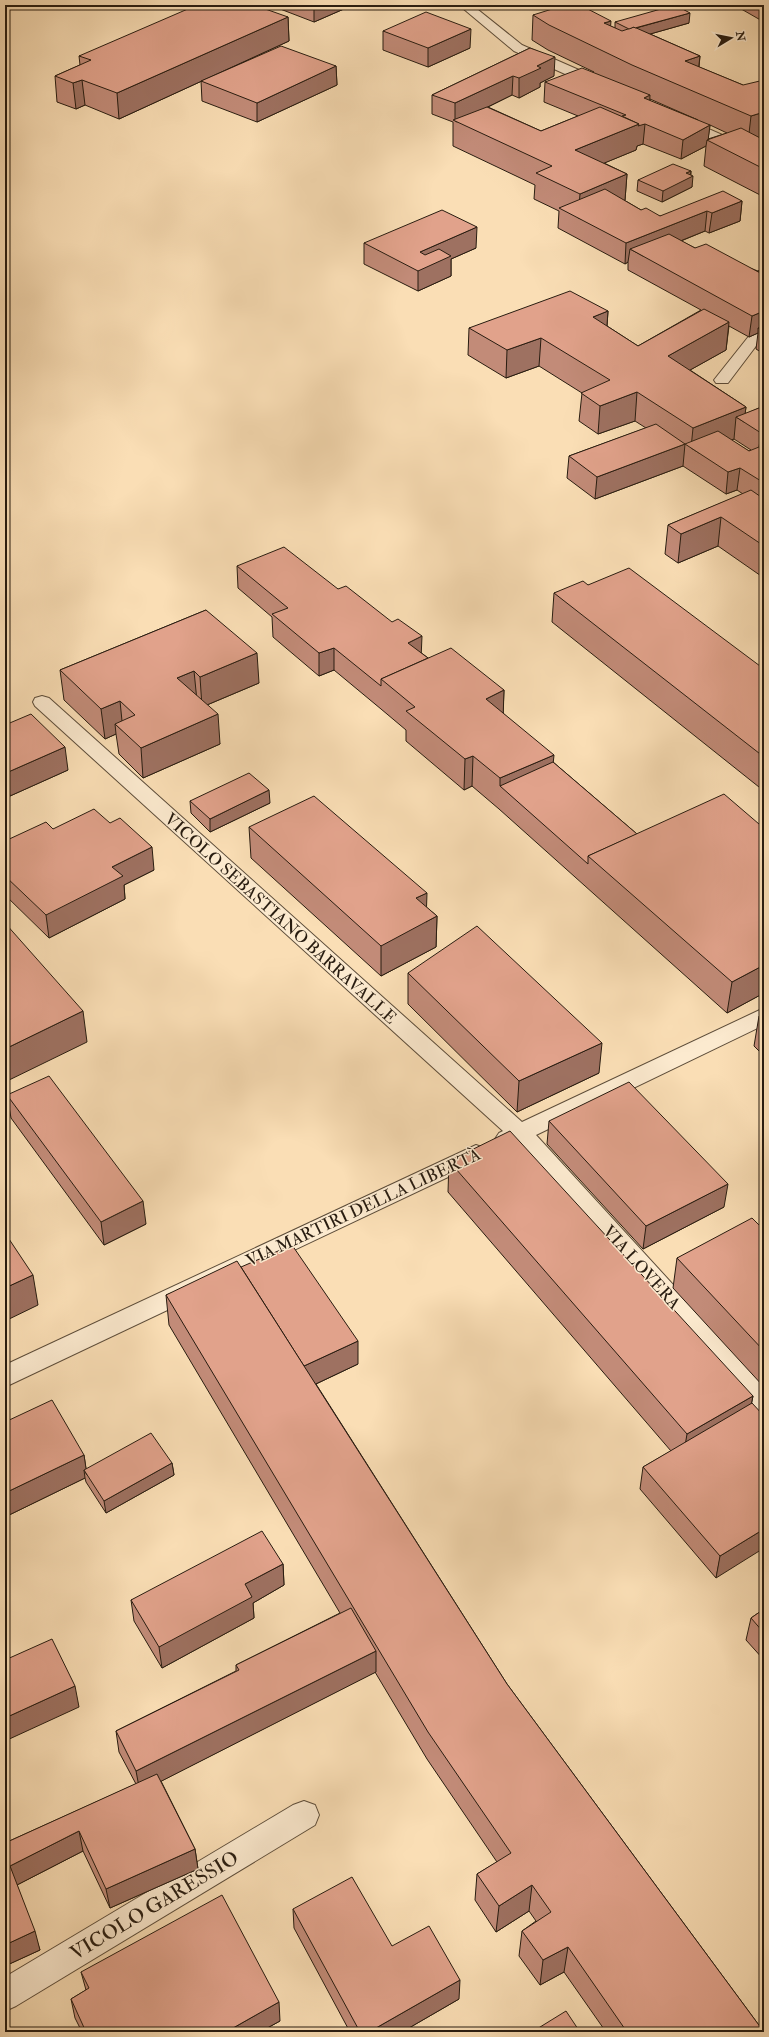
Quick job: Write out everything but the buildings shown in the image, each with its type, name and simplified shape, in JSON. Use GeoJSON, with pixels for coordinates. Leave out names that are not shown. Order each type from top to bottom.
{"type":"FeatureCollection","features":[{"type":"Feature","properties":{"kind":"street"},"geometry":{"type":"LineString","coordinates":[[465,5],[518,48],[611,90]]}},
{"type":"Feature","properties":{"kind":"street"},"geometry":{"type":"LineString","coordinates":[[668,115],[764,158]]}},
{"type":"Feature","properties":{"kind":"street"},"geometry":{"type":"LineString","coordinates":[[722,380],[754,339],[764,335]]}},
{"type":"Feature","properties":{"kind":"street","name":"VICOLO SEBASTIANO BARRAVALLE"},"geometry":{"type":"LineString","coordinates":[[42,702],[520,1133]]}},
{"type":"Feature","properties":{"kind":"street","name":"VIA MARTIRI DELLA LIBERTÀ"},"geometry":{"type":"LineString","coordinates":[[5,1377],[764,1016]]}},
{"type":"Feature","properties":{"kind":"street","name":"VIA LOVERA"},"geometry":{"type":"LineString","coordinates":[[520,1133],[764,1401]]}},
{"type":"Feature","properties":{"kind":"street","name":"VICOLO GARESSIO"},"geometry":{"type":"LineString","coordinates":[[5,1995],[304,1815]]}}]}
